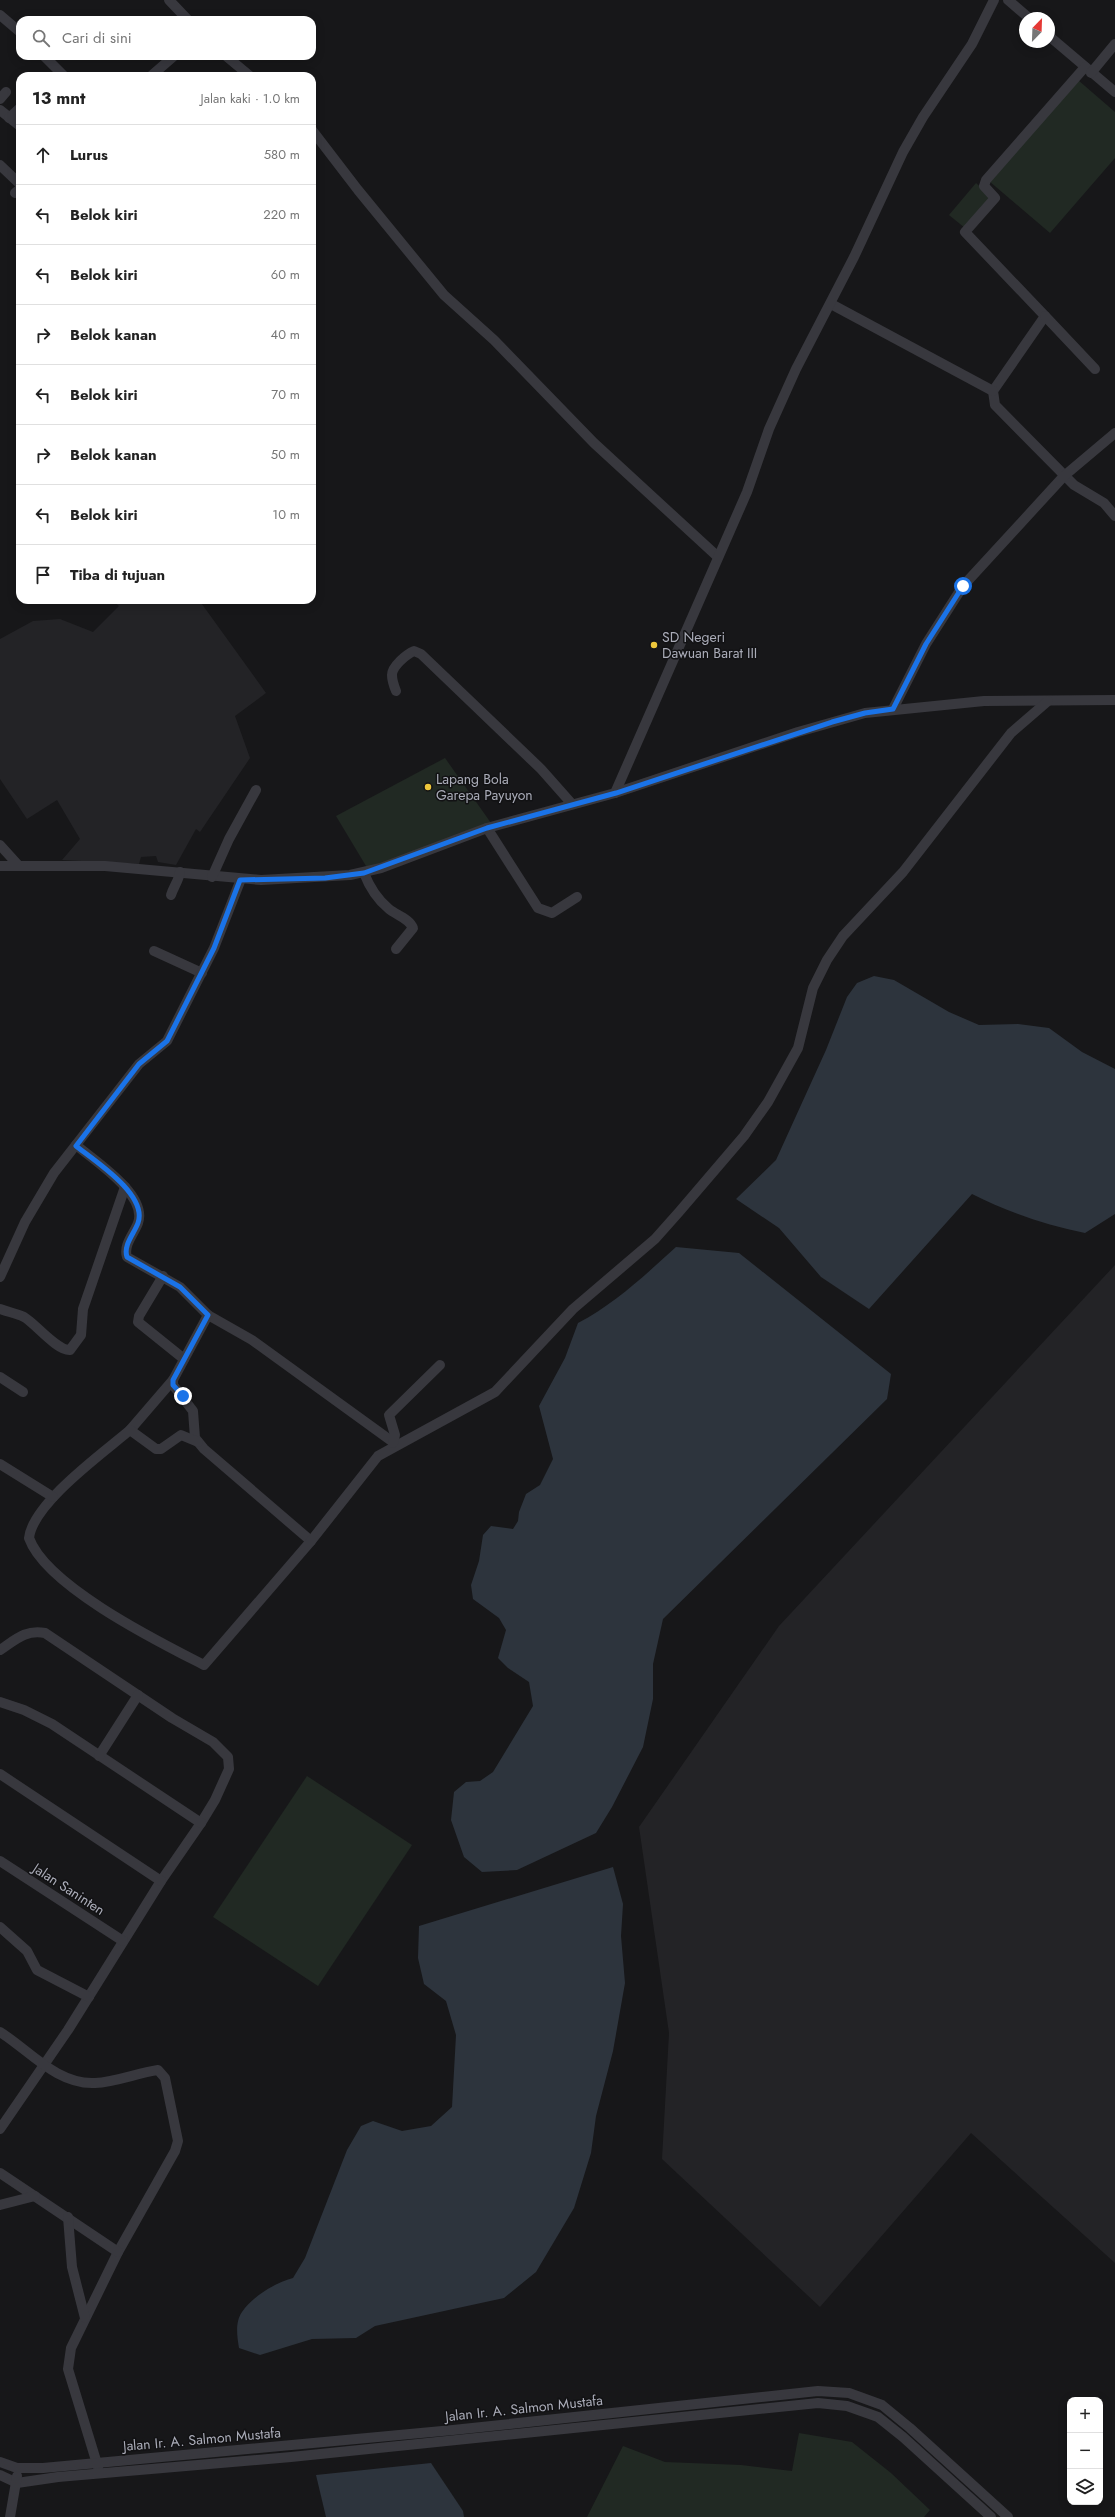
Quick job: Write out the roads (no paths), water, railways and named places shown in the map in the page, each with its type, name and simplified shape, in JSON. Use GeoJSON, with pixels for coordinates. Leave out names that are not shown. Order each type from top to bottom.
{"type":"FeatureCollection","features":[{"type":"Feature","properties":{"kind":"street"},"geometry":{"type":"LineString","coordinates":[[169,0],[184,16]]}},
{"type":"Feature","properties":{"kind":"street"},"geometry":{"type":"LineString","coordinates":[[616,793],[751,481],[777,409],[796,369],[830,304],[906,147],[923,117],[972,44],[994,0]]}},
{"type":"Feature","properties":{"kind":"street"},"geometry":{"type":"LineString","coordinates":[[1008,0],[1022,12]]}},
{"type":"Feature","properties":{"kind":"street"},"geometry":{"type":"LineString","coordinates":[[0,15],[16,29]]}},
{"type":"Feature","properties":{"kind":"street"},"geometry":{"type":"LineString","coordinates":[[1055,41],[1115,92]]}},
{"type":"Feature","properties":{"kind":"street"},"geometry":{"type":"LineString","coordinates":[[1095,369],[965,232],[995,198],[984,186],[986,180],[1088,70],[1115,44]]}},
{"type":"Feature","properties":{"kind":"street"},"geometry":{"type":"LineString","coordinates":[[47,60],[57,72]]}},
{"type":"Feature","properties":{"kind":"street"},"geometry":{"type":"LineString","coordinates":[[155,72],[169,60]]}},
{"type":"Feature","properties":{"kind":"street"},"geometry":{"type":"LineString","coordinates":[[231,60],[245,72]]}},
{"type":"Feature","properties":{"kind":"street"},"geometry":{"type":"LineString","coordinates":[[0,110],[16,123]]}},
{"type":"Feature","properties":{"kind":"street"},"geometry":{"type":"LineString","coordinates":[[9,118],[16,112]]}},
{"type":"Feature","properties":{"kind":"street"},"geometry":{"type":"LineString","coordinates":[[316,135],[358,190],[444,295],[494,340],[594,443],[718,557]]}},
{"type":"Feature","properties":{"kind":"street"},"geometry":{"type":"LineString","coordinates":[[0,165],[16,180]]}},
{"type":"Feature","properties":{"kind":"street"},"geometry":{"type":"LineString","coordinates":[[830,304],[993,391]]}},
{"type":"Feature","properties":{"kind":"street"},"geometry":{"type":"LineString","coordinates":[[1045,316],[993,391],[995,405],[1064,476],[1084,493],[1104,502],[1115,516]]}},
{"type":"Feature","properties":{"kind":"street"},"geometry":{"type":"LineString","coordinates":[[893,709],[926,644],[963,586],[1064,476],[1115,433]]}},
{"type":"Feature","properties":{"kind":"street"},"geometry":{"type":"LineString","coordinates":[[396,691],[392,673],[393,669],[409,653],[414,651],[421,654],[535,764],[572,804]]}},
{"type":"Feature","properties":{"kind":"street"},"geometry":{"type":"LineString","coordinates":[[0,866],[105,866],[180,872],[240,880],[325,878],[364,873],[487,828],[616,793],[825,724],[865,713],[984,701],[1115,700]]}},
{"type":"Feature","properties":{"kind":"street"},"geometry":{"type":"LineString","coordinates":[[208,1315],[173,1380],[130,1430],[53,1497],[30,1532],[29,1538],[34,1549],[58,1574],[100,1607],[134,1629],[204,1665],[311,1540],[374,1461],[395,1444],[495,1392],[572,1309],[655,1239],[665,1228],[744,1136],[768,1102],[798,1048],[813,988],[827,960],[843,936],[858,918],[903,872],[1011,733],[1048,701]]}},
{"type":"Feature","properties":{"kind":"street"},"geometry":{"type":"LineString","coordinates":[[212,877],[229,839],[256,790]]}},
{"type":"Feature","properties":{"kind":"street"},"geometry":{"type":"LineString","coordinates":[[487,828],[538,908],[552,913],[577,898]]}},
{"type":"Feature","properties":{"kind":"street"},"geometry":{"type":"LineString","coordinates":[[0,845],[19,866]]}},
{"type":"Feature","properties":{"kind":"street"},"geometry":{"type":"LineString","coordinates":[[171,895],[175,884],[179,880],[180,872]]}},
{"type":"Feature","properties":{"kind":"street"},"geometry":{"type":"LineString","coordinates":[[364,873],[369,886],[388,908],[411,923],[413,928],[396,949]]}},
{"type":"Feature","properties":{"kind":"street"},"geometry":{"type":"LineString","coordinates":[[1,1273],[45,1186],[139,1064],[167,1041],[202,974],[240,880]]}},
{"type":"Feature","properties":{"kind":"street"},"geometry":{"type":"LineString","coordinates":[[154,951],[202,974]]}},
{"type":"Feature","properties":{"kind":"street"},"geometry":{"type":"LineString","coordinates":[[76,1146],[125,1187],[134,1197],[140,1212],[139,1222],[126,1247],[127,1257],[180,1287],[208,1315],[252,1340],[395,1444]]}},
{"type":"Feature","properties":{"kind":"street"},"geometry":{"type":"LineString","coordinates":[[0,1310],[26,1318],[59,1346],[70,1350],[81,1335],[83,1309],[125,1187]]}},
{"type":"Feature","properties":{"kind":"street"},"geometry":{"type":"LineString","coordinates":[[163,1276],[139,1316],[138,1322],[184,1359]]}},
{"type":"Feature","properties":{"kind":"street"},"geometry":{"type":"LineString","coordinates":[[395,1444],[395,1435],[389,1415],[440,1365]]}},
{"type":"Feature","properties":{"kind":"street"},"geometry":{"type":"LineString","coordinates":[[0,1377],[23,1392]]}},
{"type":"Feature","properties":{"kind":"street"},"geometry":{"type":"LineString","coordinates":[[173,1380],[173,1385],[193,1411],[195,1438],[198,1442],[311,1540]]}},
{"type":"Feature","properties":{"kind":"street"},"geometry":{"type":"LineString","coordinates":[[130,1430],[156,1449],[166,1448],[181,1435],[198,1442]]}},
{"type":"Feature","properties":{"kind":"street"},"geometry":{"type":"LineString","coordinates":[[0,1464],[53,1497]]}},
{"type":"Feature","properties":{"kind":"street"},"geometry":{"type":"LineString","coordinates":[[0,1650],[19,1636],[35,1631],[45,1633],[138,1695],[213,1742],[228,1757],[227,1774],[201,1823],[161,1881],[89,1997],[0,2129]]}},
{"type":"Feature","properties":{"kind":"street"},"geometry":{"type":"LineString","coordinates":[[99,1756],[138,1695]]}},
{"type":"Feature","properties":{"kind":"street"},"geometry":{"type":"LineString","coordinates":[[0,1702],[36,1715],[201,1823]]}},
{"type":"Feature","properties":{"kind":"street"},"geometry":{"type":"LineString","coordinates":[[0,1774],[161,1881]]}},
{"type":"Feature","properties":{"kind":"street","name":"Jalan Saninten"},"geometry":{"type":"LineString","coordinates":[[0,1861],[123,1941]]}},
{"type":"Feature","properties":{"kind":"street"},"geometry":{"type":"LineString","coordinates":[[0,1927],[27,1951],[37,1970],[89,1997]]}},
{"type":"Feature","properties":{"kind":"street"},"geometry":{"type":"LineString","coordinates":[[0,2032],[20,2044],[53,2071],[86,2083],[96,2083],[158,2070],[165,2078],[178,2141],[175,2151],[118,2252],[71,2348],[68,2369],[97,2462],[99,2473]]}},
{"type":"Feature","properties":{"kind":"street"},"geometry":{"type":"LineString","coordinates":[[0,2173],[68,2217],[118,2252]]}},
{"type":"Feature","properties":{"kind":"street"},"geometry":{"type":"LineString","coordinates":[[0,2205],[34,2196]]}},
{"type":"Feature","properties":{"kind":"street"},"geometry":{"type":"LineString","coordinates":[[68,2217],[72,2267],[85,2318]]}},
{"type":"Feature","properties":{"kind":"street","name":"Jalan Ir. A. Salmon Mustafa"},"geometry":{"type":"LineString","coordinates":[[0,2462],[18,2468],[252,2449],[818,2391],[849,2393],[882,2406],[910,2428],[1008,2517]]}},
{"type":"Feature","properties":{"kind":"street","name":"Jalan Ir. A. Salmon Mustafa"},"geometry":{"type":"LineString","coordinates":[[0,2476],[18,2483],[99,2473],[253,2460],[818,2403],[847,2406],[878,2417],[903,2437],[991,2517]]}},
{"type":"Feature","properties":{"kind":"street"},"geometry":{"type":"LineString","coordinates":[[582,2416],[582,2427]]}},
{"type":"Feature","properties":{"kind":"street"},"geometry":{"type":"LineString","coordinates":[[903,2437],[910,2428]]}},
{"type":"Feature","properties":{"kind":"street"},"geometry":{"type":"LineString","coordinates":[[419,2432],[421,2443]]}},
{"type":"Feature","properties":{"kind":"street"},"geometry":{"type":"LineString","coordinates":[[252,2449],[253,2460]]}},
{"type":"Feature","properties":{"kind":"street"},"geometry":{"type":"LineString","coordinates":[[10,2517],[18,2483],[18,2468]]}},
{"type":"Feature","properties":{"kind":"place","name":"SD Negeri Dawuan Barat III"},"geometry":{"type":"Point","coordinates":[654,645]}},
{"type":"Feature","properties":{"kind":"place","name":"Lapang Bola Garepa Payuyon"},"geometry":{"type":"Point","coordinates":[428,787]}}]}
